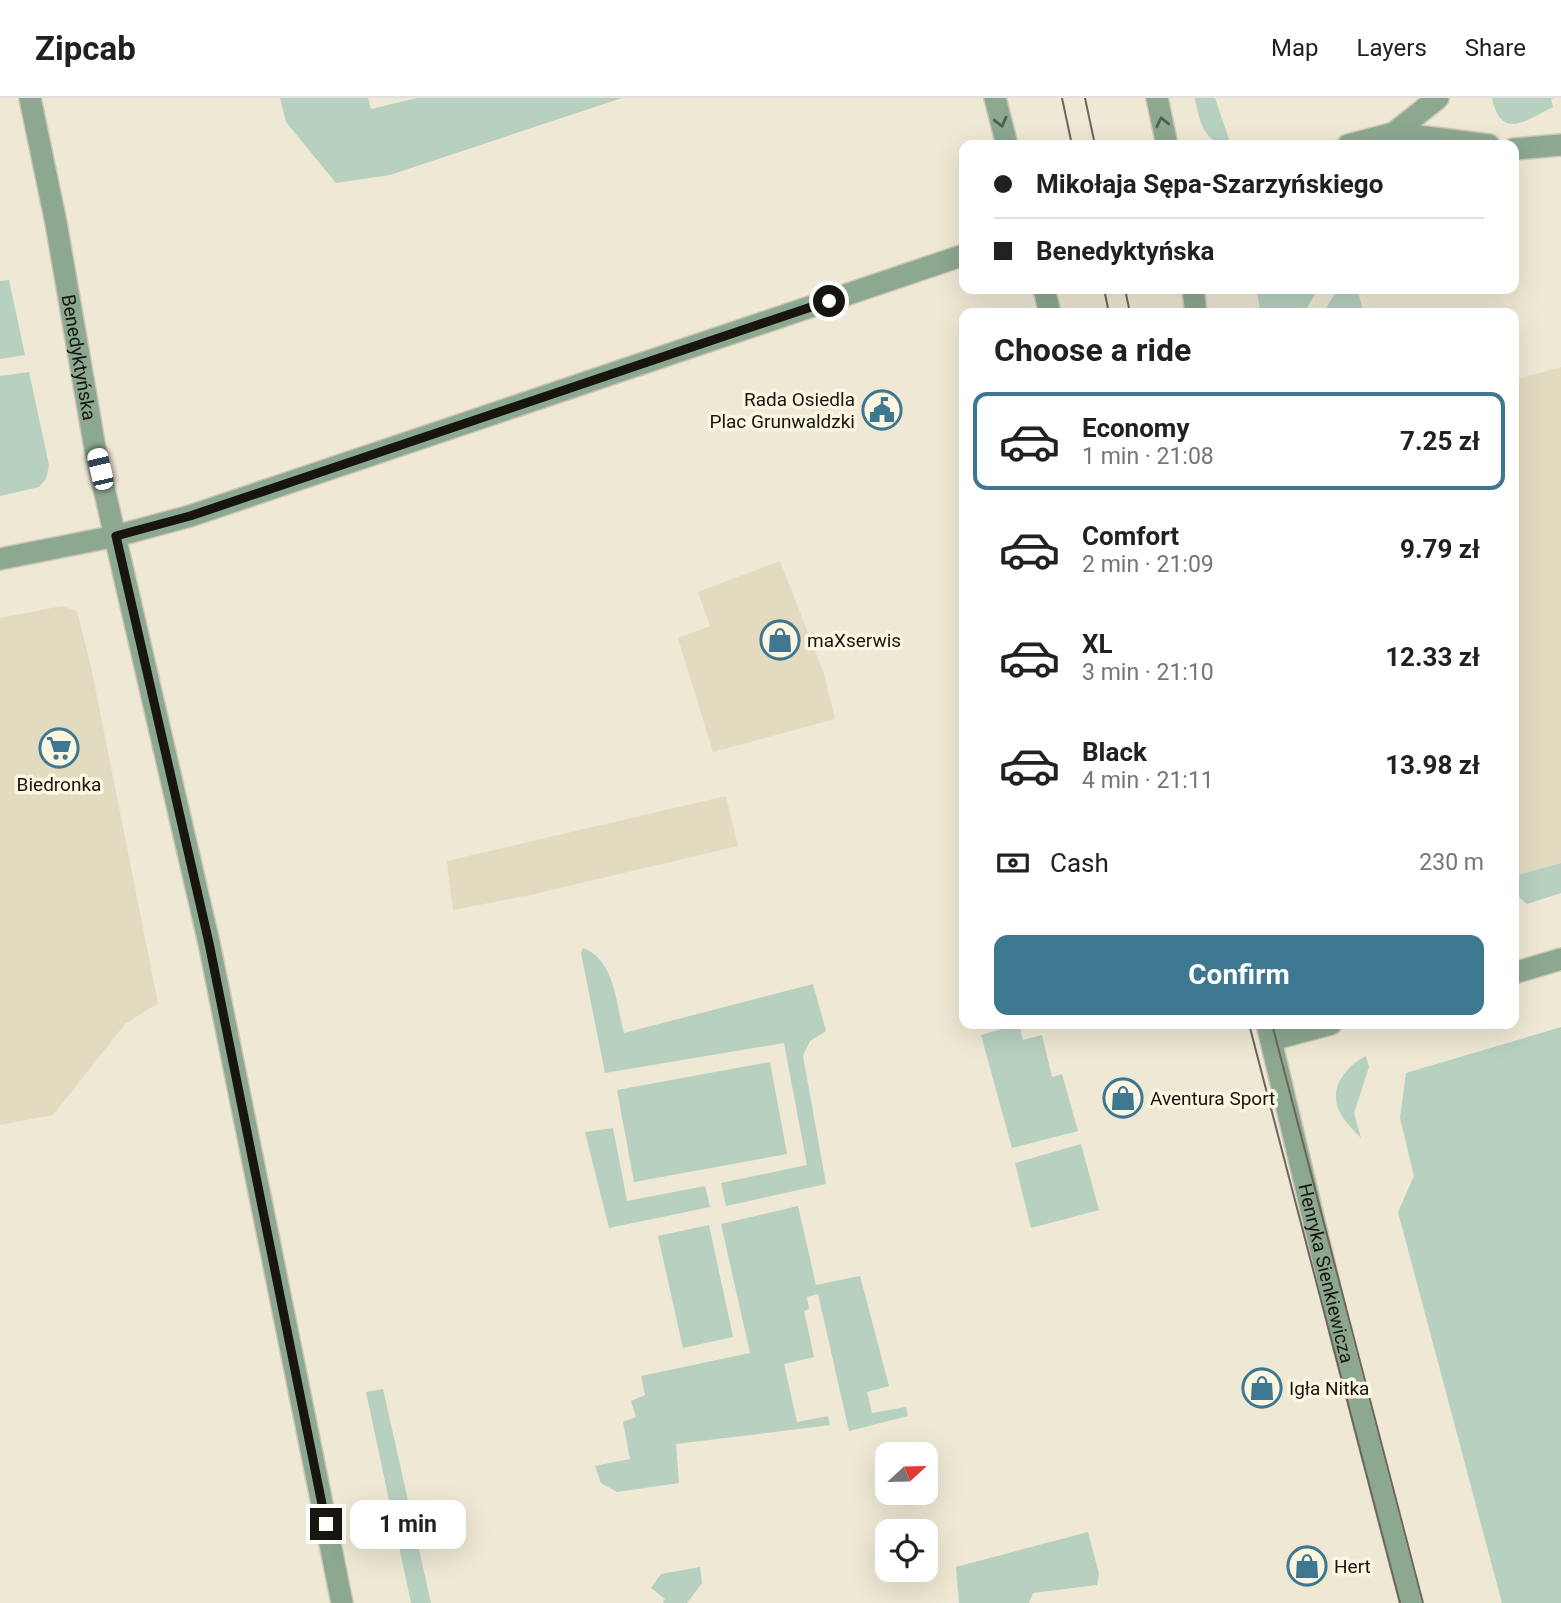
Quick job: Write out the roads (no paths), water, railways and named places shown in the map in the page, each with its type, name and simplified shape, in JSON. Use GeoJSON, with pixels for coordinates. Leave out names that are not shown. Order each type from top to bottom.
{"type":"FeatureCollection","features":[{"type":"Feature","properties":{"kind":"street","name":"Benedyktyńska"},"geometry":{"type":"LineString","coordinates":[[30,98],[56,223],[96,454],[209,943],[342,1603]]}},
{"type":"Feature","properties":{"kind":"street"},"geometry":{"type":"LineString","coordinates":[[995,98],[1006,140]]}},
{"type":"Feature","properties":{"kind":"street"},"geometry":{"type":"LineString","coordinates":[[1157,98],[1166,140]]}},
{"type":"Feature","properties":{"kind":"street"},"geometry":{"type":"LineString","coordinates":[[1394,133],[1438,98]]}},
{"type":"Feature","properties":{"kind":"street"},"geometry":{"type":"LineString","coordinates":[[1367,140],[1394,133],[1449,140]]}},
{"type":"Feature","properties":{"kind":"street"},"geometry":{"type":"LineString","coordinates":[[1519,149],[1561,145]]}},
{"type":"Feature","properties":{"kind":"street"},"geometry":{"type":"LineString","coordinates":[[0,559],[116,536],[190,516],[959,257]]}},
{"type":"Feature","properties":{"kind":"street"},"geometry":{"type":"LineString","coordinates":[[1519,972],[1561,959]]}},
{"type":"Feature","properties":{"kind":"street"},"geometry":{"type":"LineString","coordinates":[[1269,1032],[1292,1029]]}},
{"type":"Feature","properties":{"kind":"street","name":"Henryka Sienkiewicza"},"geometry":{"type":"LineString","coordinates":[[1269,1032],[1342,1339],[1411,1603]]}},
{"type":"Feature","properties":{"kind":"tram line"},"geometry":{"type":"LineString","coordinates":[[1062,98],[1071,140]]}},
{"type":"Feature","properties":{"kind":"tram line"},"geometry":{"type":"LineString","coordinates":[[1085,98],[1094,140]]}},
{"type":"Feature","properties":{"kind":"tram line"},"geometry":{"type":"LineString","coordinates":[[1105,294],[1108,308]]}},
{"type":"Feature","properties":{"kind":"tram line"},"geometry":{"type":"LineString","coordinates":[[1126,294],[1129,308]]}},
{"type":"Feature","properties":{"kind":"tram line"},"geometry":{"type":"LineString","coordinates":[[1250,1029],[1400,1603]]}},
{"type":"Feature","properties":{"kind":"tram line"},"geometry":{"type":"LineString","coordinates":[[1273,1029],[1423,1603]]}},
{"type":"Feature","properties":{"kind":"place","name":"Rada Osiedla Plac Grunwaldzki"},"geometry":{"type":"Point","coordinates":[882,410]}},
{"type":"Feature","properties":{"kind":"place","name":"maXserwis"},"geometry":{"type":"Point","coordinates":[780,640]}},
{"type":"Feature","properties":{"kind":"place","name":"Biedronka"},"geometry":{"type":"Point","coordinates":[59,748]}},
{"type":"Feature","properties":{"kind":"place","name":"Aventura Sport"},"geometry":{"type":"Point","coordinates":[1123,1098]}},
{"type":"Feature","properties":{"kind":"place","name":"Igła Nitka"},"geometry":{"type":"Point","coordinates":[1262,1388]}},
{"type":"Feature","properties":{"kind":"place","name":"Hert"},"geometry":{"type":"Point","coordinates":[1307,1566]}}]}
